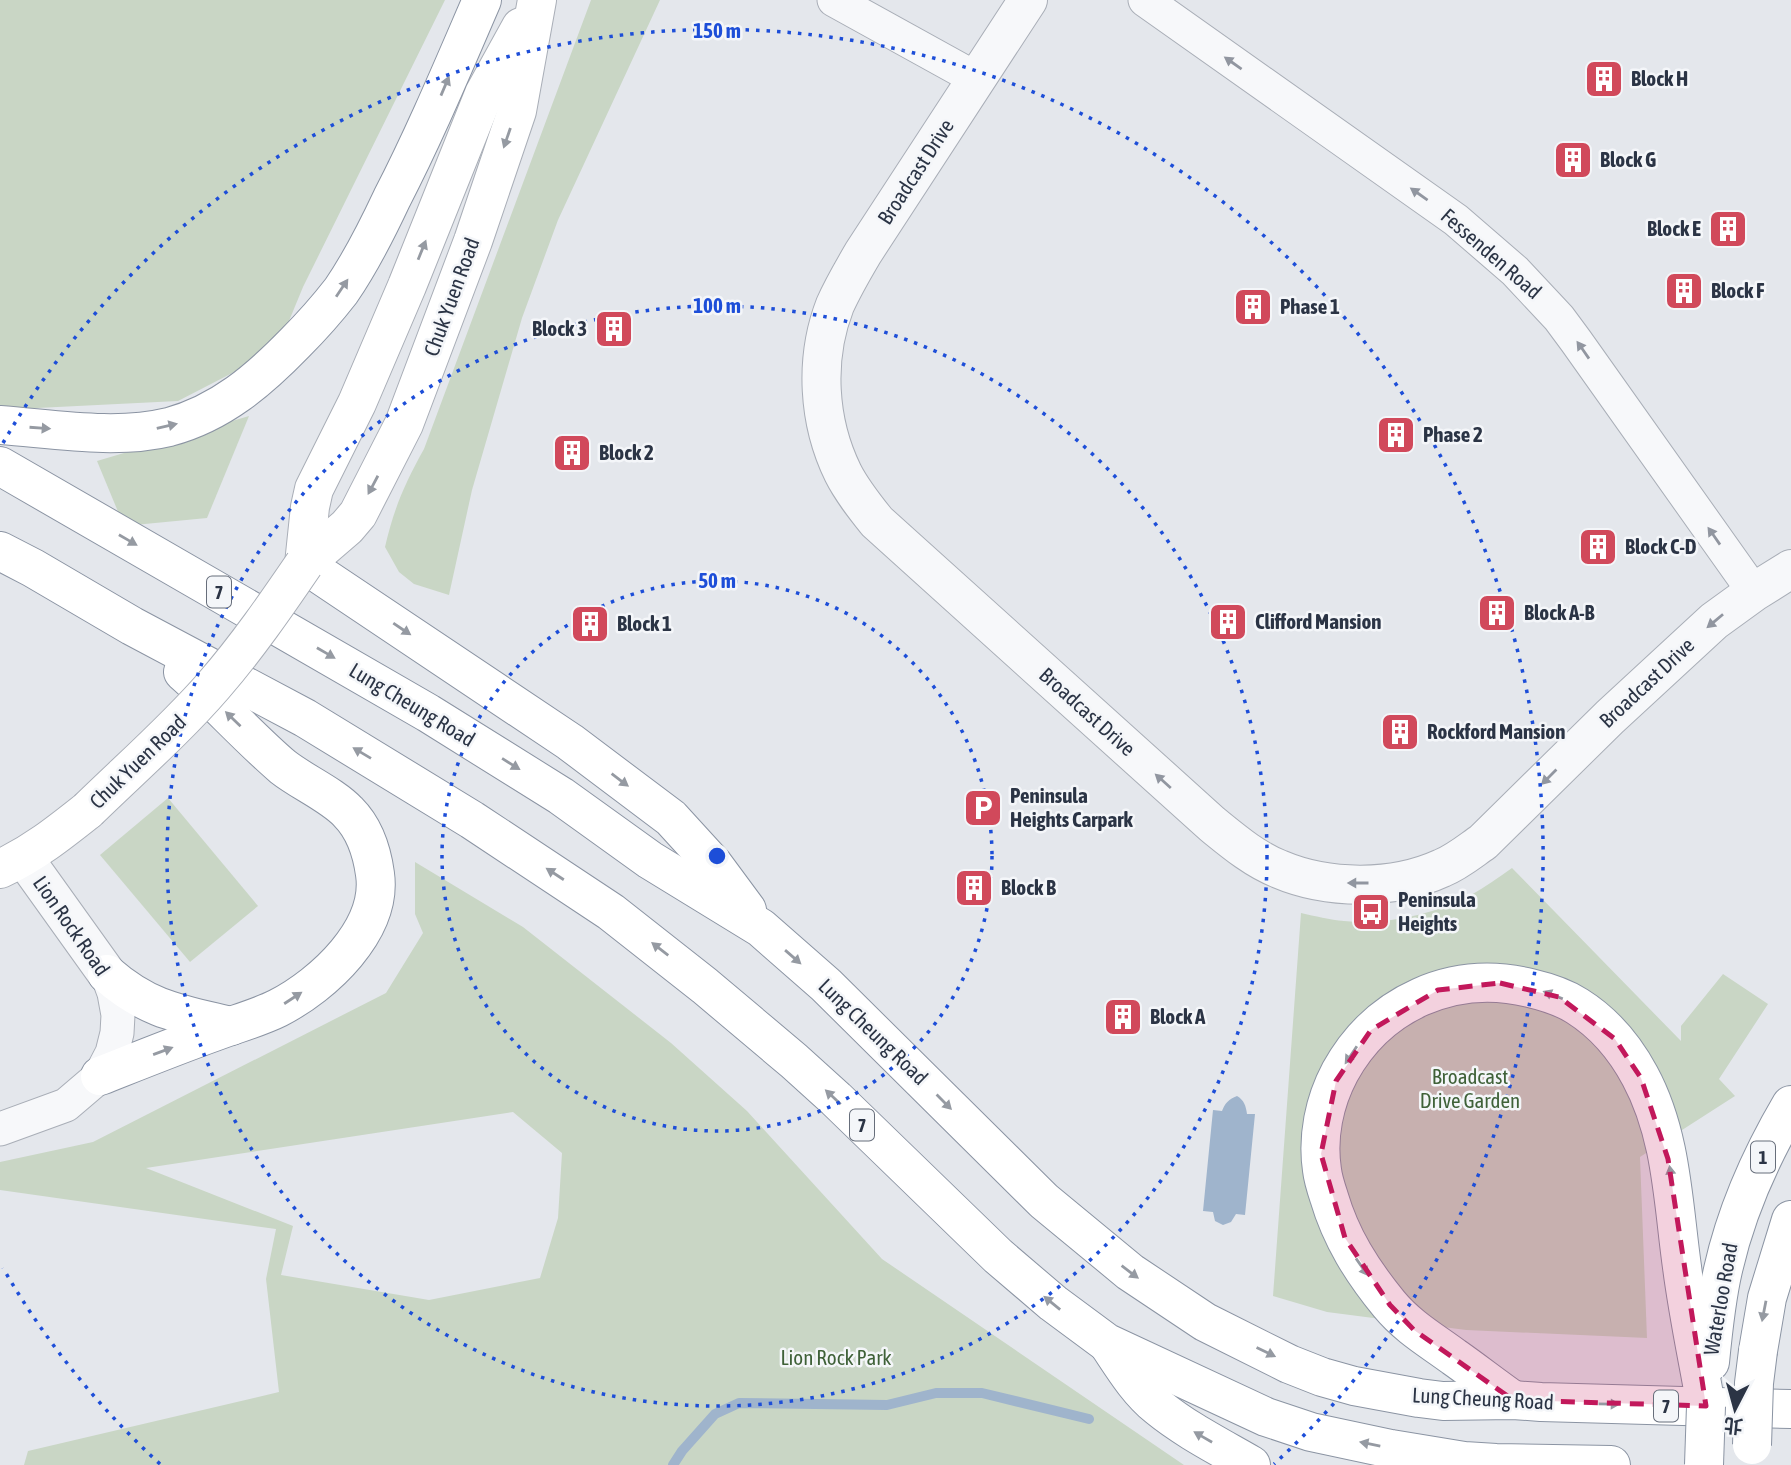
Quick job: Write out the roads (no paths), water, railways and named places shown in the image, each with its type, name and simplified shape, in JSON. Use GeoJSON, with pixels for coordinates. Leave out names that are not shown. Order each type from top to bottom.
{"type":"FeatureCollection","features":[{"type":"Feature","properties":{"kind":"main road"},"geometry":{"type":"LineString","coordinates":[[0,425],[100,433],[167,427],[211,411],[253,384],[325,310],[371,242],[439,100],[482,0]]}},
{"type":"Feature","properties":{"kind":"main road","name":"Chuk Yuen Road"},"geometry":{"type":"LineString","coordinates":[[304,564],[314,489],[356,403],[407,286],[484,94],[536,0]]}},
{"type":"Feature","properties":{"kind":"main road","name":"Chuk Yuen Road"},"geometry":{"type":"LineString","coordinates":[[21,858],[88,810],[190,711],[244,647],[304,564],[358,514],[404,424],[473,241],[517,111],[536,0]]}},
{"type":"Feature","properties":{"kind":"main road","name":"Lung Cheung Road"},"geometry":{"type":"LineString","coordinates":[[0,466],[428,713],[561,796],[650,860],[761,928],[826,985],[1044,1201],[1130,1272],[1205,1322],[1289,1364],[1322,1377],[1354,1387],[1419,1398],[1443,1401],[1513,1400],[1791,1409]]}},
{"type":"Feature","properties":{"kind":"main road","name":"7"},"geometry":{"type":"LineString","coordinates":[[0,551],[132,626],[305,718],[472,820],[611,912],[794,1061],[998,1256],[1053,1303],[1107,1343],[1266,1417],[1311,1432],[1464,1461],[1611,1465]]}},
{"type":"Feature","properties":{"kind":"main road"},"geometry":{"type":"LineString","coordinates":[[304,564],[570,742],[671,818],[713,864],[761,928]]}},
{"type":"Feature","properties":{"kind":"main road"},"geometry":{"type":"LineString","coordinates":[[100,1076],[279,1007],[302,993],[328,971],[363,932],[376,898],[376,879],[368,843],[348,812],[282,766],[199,685],[132,626]]}},
{"type":"Feature","properties":{"kind":"main road"},"geometry":{"type":"LineString","coordinates":[[107,974],[143,1001],[168,1011],[231,1026]]}},
{"type":"Feature","properties":{"kind":"main road"},"geometry":{"type":"LineString","coordinates":[[1513,1400],[1423,1336],[1390,1305],[1356,1260],[1335,1217],[1322,1173],[1321,1136],[1329,1099],[1346,1061],[1358,1045],[1387,1016],[1419,998],[1438,990],[1476,983],[1500,983],[1543,991],[1575,1005],[1589,1014],[1615,1039],[1642,1078],[1661,1128],[1679,1244],[1704,1297],[1704,1465]]}},
{"type":"Feature","properties":{"kind":"main road","name":"Waterloo Road"},"geometry":{"type":"LineString","coordinates":[[1704,1297],[1764,1154],[1791,1105]]}},
{"type":"Feature","properties":{"kind":"main road"},"geometry":{"type":"LineString","coordinates":[[1753,1465],[1752,1417],[1766,1298],[1791,1220]]}},
{"type":"Feature","properties":{"kind":"main road"},"geometry":{"type":"LineString","coordinates":[[1107,1343],[1156,1406],[1184,1426],[1251,1465]]}},
{"type":"Feature","properties":{"kind":"street"},"geometry":{"type":"LineString","coordinates":[[834,0],[977,79]]}},
{"type":"Feature","properties":{"kind":"street","name":"Broadcast Drive"},"geometry":{"type":"LineString","coordinates":[[1028,0],[863,253],[835,306],[822,361],[825,419],[843,474],[877,522],[1240,847],[1277,869],[1322,881],[1360,884],[1396,881],[1444,868],[1483,842],[1581,745],[1714,621],[1791,569]]}},
{"type":"Feature","properties":{"kind":"street","name":"Fessenden Road"},"geometry":{"type":"LineString","coordinates":[[1145,0],[1456,220],[1516,271],[1553,310],[1576,341],[1754,592]]}},
{"type":"Feature","properties":{"kind":"street","name":"Lion Rock Road"},"geometry":{"type":"LineString","coordinates":[[21,858],[107,974],[114,993],[118,1015],[117,1033],[100,1076]]}},
{"type":"Feature","properties":{"kind":"street"},"geometry":{"type":"LineString","coordinates":[[0,1129],[66,1105],[100,1076]]}},
{"type":"Feature","properties":{"kind":"water"},"geometry":{"type":"Polygon","coordinates":[[[1237,1096],[1244,1104],[1247,1114],[1255,1114],[1245,1215],[1236,1214],[1231,1222],[1223,1225],[1215,1221],[1213,1212],[1203,1211],[1213,1110],[1222,1111],[1232,1098],[1237,1096]]]}},
{"type":"Feature","properties":{"kind":"waterway"},"geometry":{"type":"LineString","coordinates":[[673,1465],[715,1414],[739,1403],[887,1405],[936,1393],[982,1393],[1089,1419]]}},
{"type":"Feature","properties":{"kind":"place","name":"Block H"},"geometry":{"type":"Point","coordinates":[1604,79]}},
{"type":"Feature","properties":{"kind":"place","name":"Block G"},"geometry":{"type":"Point","coordinates":[1573,160]}},
{"type":"Feature","properties":{"kind":"place","name":"Block E"},"geometry":{"type":"Point","coordinates":[1728,229]}},
{"type":"Feature","properties":{"kind":"place","name":"Block F"},"geometry":{"type":"Point","coordinates":[1684,291]}},
{"type":"Feature","properties":{"kind":"place","name":"Phase 1"},"geometry":{"type":"Point","coordinates":[1253,307]}},
{"type":"Feature","properties":{"kind":"place","name":"Block 3"},"geometry":{"type":"Point","coordinates":[614,329]}},
{"type":"Feature","properties":{"kind":"place","name":"Phase 2"},"geometry":{"type":"Point","coordinates":[1396,435]}},
{"type":"Feature","properties":{"kind":"place","name":"Block 2"},"geometry":{"type":"Point","coordinates":[572,453]}},
{"type":"Feature","properties":{"kind":"place","name":"Block C-D"},"geometry":{"type":"Point","coordinates":[1598,547]}},
{"type":"Feature","properties":{"kind":"place","name":"Block A-B"},"geometry":{"type":"Point","coordinates":[1497,613]}},
{"type":"Feature","properties":{"kind":"place","name":"Clifford Mansion"},"geometry":{"type":"Point","coordinates":[1228,622]}},
{"type":"Feature","properties":{"kind":"place","name":"Block 1"},"geometry":{"type":"Point","coordinates":[590,624]}},
{"type":"Feature","properties":{"kind":"place","name":"Rockford Mansion"},"geometry":{"type":"Point","coordinates":[1400,732]}},
{"type":"Feature","properties":{"kind":"place","name":"Peninsula Heights Carpark"},"geometry":{"type":"Point","coordinates":[983,808]}},
{"type":"Feature","properties":{"kind":"place","name":"Block B"},"geometry":{"type":"Point","coordinates":[974,888]}},
{"type":"Feature","properties":{"kind":"place","name":"Peninsula Heights"},"geometry":{"type":"Point","coordinates":[1371,912]}},
{"type":"Feature","properties":{"kind":"place","name":"Block A"},"geometry":{"type":"Point","coordinates":[1123,1017]}},
{"type":"Feature","properties":{"kind":"park label","name":"Broadcast Drive Garden"},"geometry":{"type":"Point","coordinates":[1470,1089]}},
{"type":"Feature","properties":{"kind":"park label","name":"Lion Rock Park"},"geometry":{"type":"Point","coordinates":[836,1358]}}]}
